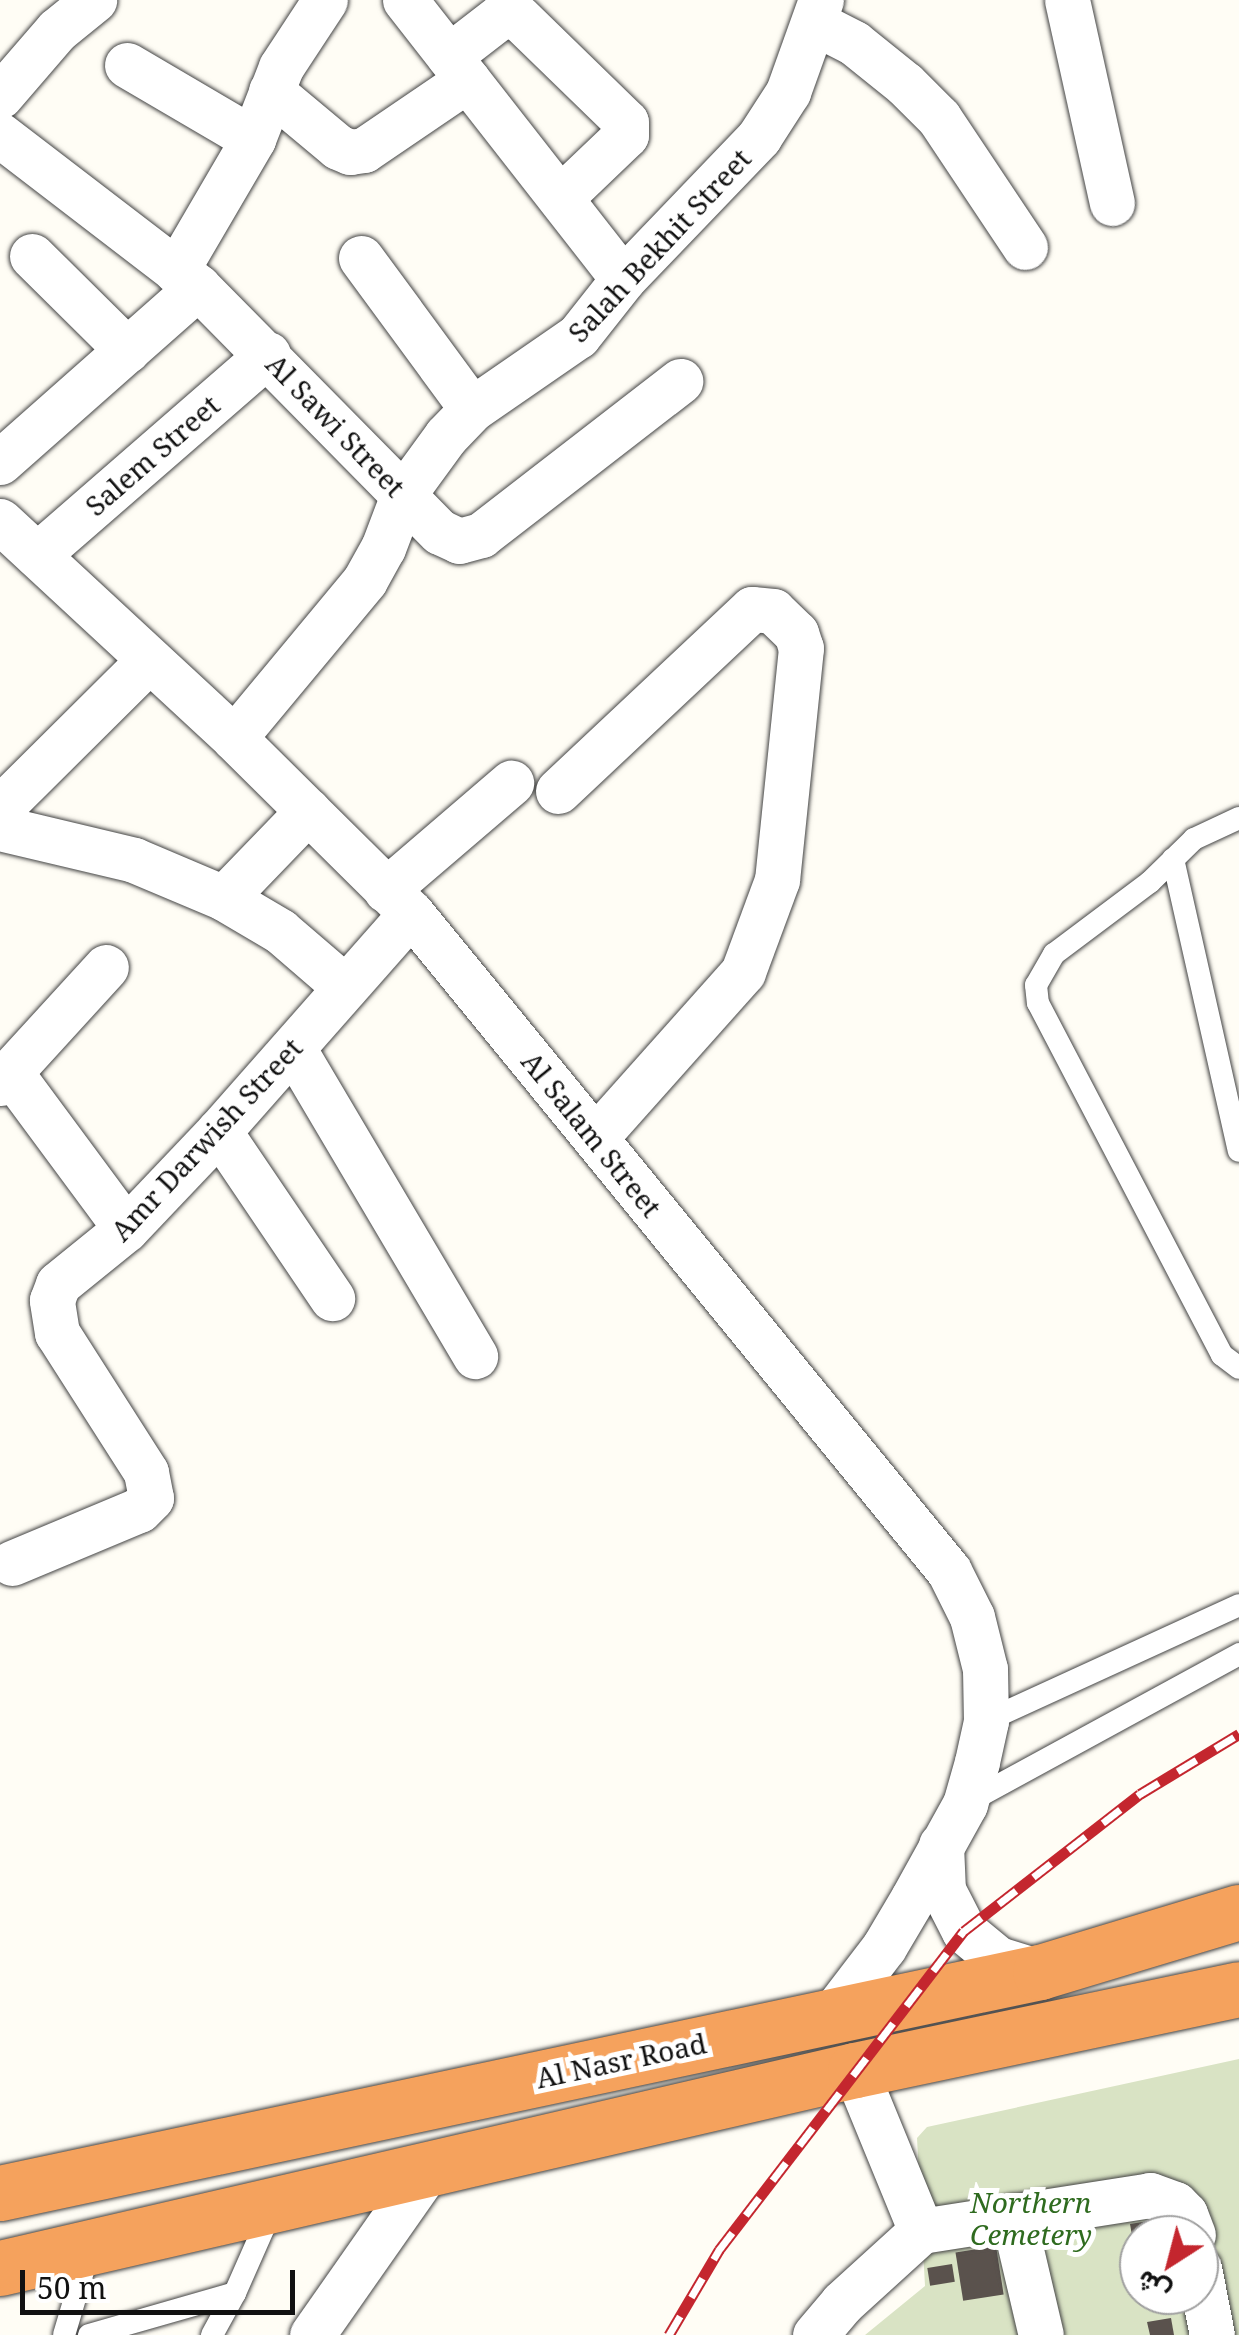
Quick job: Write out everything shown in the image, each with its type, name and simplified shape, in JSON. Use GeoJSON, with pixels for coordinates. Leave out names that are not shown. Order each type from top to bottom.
{"type":"FeatureCollection","features":[{"type":"Feature","properties":{"kind":"highway","name":"Al Nasr Road"},"geometry":{"type":"LineString","coordinates":[[0,2193],[1040,1972],[1239,1912]]}},
{"type":"Feature","properties":{"kind":"highway"},"geometry":{"type":"LineString","coordinates":[[0,2268],[855,2070],[1239,1990]]}},
{"type":"Feature","properties":{"kind":"street"},"geometry":{"type":"LineString","coordinates":[[0,96],[57,30],[94,0]]}},
{"type":"Feature","properties":{"kind":"street"},"geometry":{"type":"LineString","coordinates":[[0,462],[127,350],[187,279],[254,138],[281,67],[326,0]]}},
{"type":"Feature","properties":{"kind":"street"},"geometry":{"type":"LineString","coordinates":[[405,0],[624,279]]}},
{"type":"Feature","properties":{"kind":"street"},"geometry":{"type":"LineString","coordinates":[[1067,0],[1112,203]]}},
{"type":"Feature","properties":{"kind":"street"},"geometry":{"type":"LineString","coordinates":[[818,12],[928,107],[1025,247]]}},
{"type":"Feature","properties":{"kind":"street","name":"Salah Bekhit Street"},"geometry":{"type":"LineString","coordinates":[[234,738],[365,580],[383,548],[404,495],[446,436],[472,409],[578,336],[624,279],[760,137],[788,92],[818,12]]}},
{"type":"Feature","properties":{"kind":"street"},"geometry":{"type":"LineString","coordinates":[[271,91],[338,147],[350,152],[364,150],[458,68],[502,15],[519,18],[626,122],[626,135],[560,198]]}},
{"type":"Feature","properties":{"kind":"street"},"geometry":{"type":"LineString","coordinates":[[127,65],[254,138]]}},
{"type":"Feature","properties":{"kind":"street","name":"Al Sawi Street"},"geometry":{"type":"LineString","coordinates":[[0,135],[187,279],[268,354],[440,532],[459,541],[481,535],[680,381]]}},
{"type":"Feature","properties":{"kind":"street"},"geometry":{"type":"LineString","coordinates":[[361,258],[472,409]]}},
{"type":"Feature","properties":{"kind":"street"},"geometry":{"type":"LineString","coordinates":[[14,259],[127,350]]}},
{"type":"Feature","properties":{"kind":"street","name":"Salem Street"},"geometry":{"type":"LineString","coordinates":[[36,556],[268,354]]}},
{"type":"Feature","properties":{"kind":"street","name":"Al Salam Street"},"geometry":{"type":"LineString","coordinates":[[0,521],[234,738],[398,901],[949,1570],[977,1634],[985,1669],[986,1721],[965,1804],[884,1947],[832,2015]]}},
{"type":"Feature","properties":{"kind":"street"},"geometry":{"type":"LineString","coordinates":[[558,791],[752,609],[774,612],[796,633],[801,648],[777,880],[743,972],[595,1138]]}},
{"type":"Feature","properties":{"kind":"street"},"geometry":{"type":"LineString","coordinates":[[0,808],[149,660]]}},
{"type":"Feature","properties":{"kind":"street","name":"Amr Darwish Street"},"geometry":{"type":"LineString","coordinates":[[12,1563],[139,1510],[151,1498],[146,1472],[58,1333],[52,1317],[58,1284],[126,1229],[220,1131],[345,986],[398,901],[511,783]]}},
{"type":"Feature","properties":{"kind":"street"},"geometry":{"type":"LineString","coordinates":[[224,898],[308,811]]}},
{"type":"Feature","properties":{"kind":"street"},"geometry":{"type":"LineString","coordinates":[[0,828],[134,860],[224,898],[280,931],[345,986]]}},
{"type":"Feature","properties":{"kind":"street"},"geometry":{"type":"LineString","coordinates":[[106,967],[5,1077],[126,1229]]}},
{"type":"Feature","properties":{"kind":"street"},"geometry":{"type":"LineString","coordinates":[[293,1048],[475,1356]]}},
{"type":"Feature","properties":{"kind":"street"},"geometry":{"type":"LineString","coordinates":[[220,1131],[332,1298]]}},
{"type":"Feature","properties":{"kind":"street"},"geometry":{"type":"LineString","coordinates":[[941,1845],[943,1890],[964,1931],[998,1959],[1040,1972]]}},
{"type":"Feature","properties":{"kind":"street"},"geometry":{"type":"LineString","coordinates":[[855,2070],[921,2230]]}},
{"type":"Feature","properties":{"kind":"street"},"geometry":{"type":"LineString","coordinates":[[312,2335],[426,2172]]}},
{"type":"Feature","properties":{"kind":"street"},"geometry":{"type":"LineString","coordinates":[[815,2335],[842,2302],[921,2230],[1150,2195],[1174,2204],[1184,2215]]}},
{"type":"Feature","properties":{"kind":"street"},"geometry":{"type":"LineString","coordinates":[[1014,2216],[1041,2335]]}},
{"type":"Feature","properties":{"kind":"lane"},"geometry":{"type":"LineString","coordinates":[[1239,818],[1194,839],[1126,901],[1054,954],[1036,985],[1038,1002],[1222,1355],[1239,1368]]}},
{"type":"Feature","properties":{"kind":"lane"},"geometry":{"type":"LineString","coordinates":[[1174,859],[1239,1151]]}},
{"type":"Feature","properties":{"kind":"lane"},"geometry":{"type":"LineString","coordinates":[[986,1721],[1239,1604]]}},
{"type":"Feature","properties":{"kind":"lane"},"geometry":{"type":"LineString","coordinates":[[965,1804],[1239,1654]]}},
{"type":"Feature","properties":{"kind":"lane"},"geometry":{"type":"LineString","coordinates":[[212,2335],[273,2207]]}},
{"type":"Feature","properties":{"kind":"lane"},"geometry":{"type":"LineString","coordinates":[[64,2335],[90,2248]]}},
{"type":"Feature","properties":{"kind":"lane"},"geometry":{"type":"LineString","coordinates":[[88,2335],[235,2293]]}},
{"type":"Feature","properties":{"kind":"green space","name":"Northern Cemetery"},"geometry":{"type":"Polygon","coordinates":[[[1239,2059],[1239,2335],[865,2335],[925,2286],[917,2138],[927,2127],[1239,2059]]]}},
{"type":"Feature","properties":{"kind":"building"},"geometry":{"type":"Polygon","coordinates":[[[996,2246],[1004,2294],[963,2301],[956,2252],[996,2246]]]}},
{"type":"Feature","properties":{"kind":"building"},"geometry":{"type":"Polygon","coordinates":[[[952,2264],[955,2282],[930,2286],[927,2268],[952,2264]]]}},
{"type":"Feature","properties":{"kind":"building"},"geometry":{"type":"Polygon","coordinates":[[[1171,2318],[1174,2335],[1150,2335],[1147,2322],[1171,2318]]]}},
{"type":"Feature","properties":{"kind":"railway"},"geometry":{"type":"LineString","coordinates":[[669,2335],[719,2250],[964,1931],[1140,1794],[1239,1734]]}}]}
